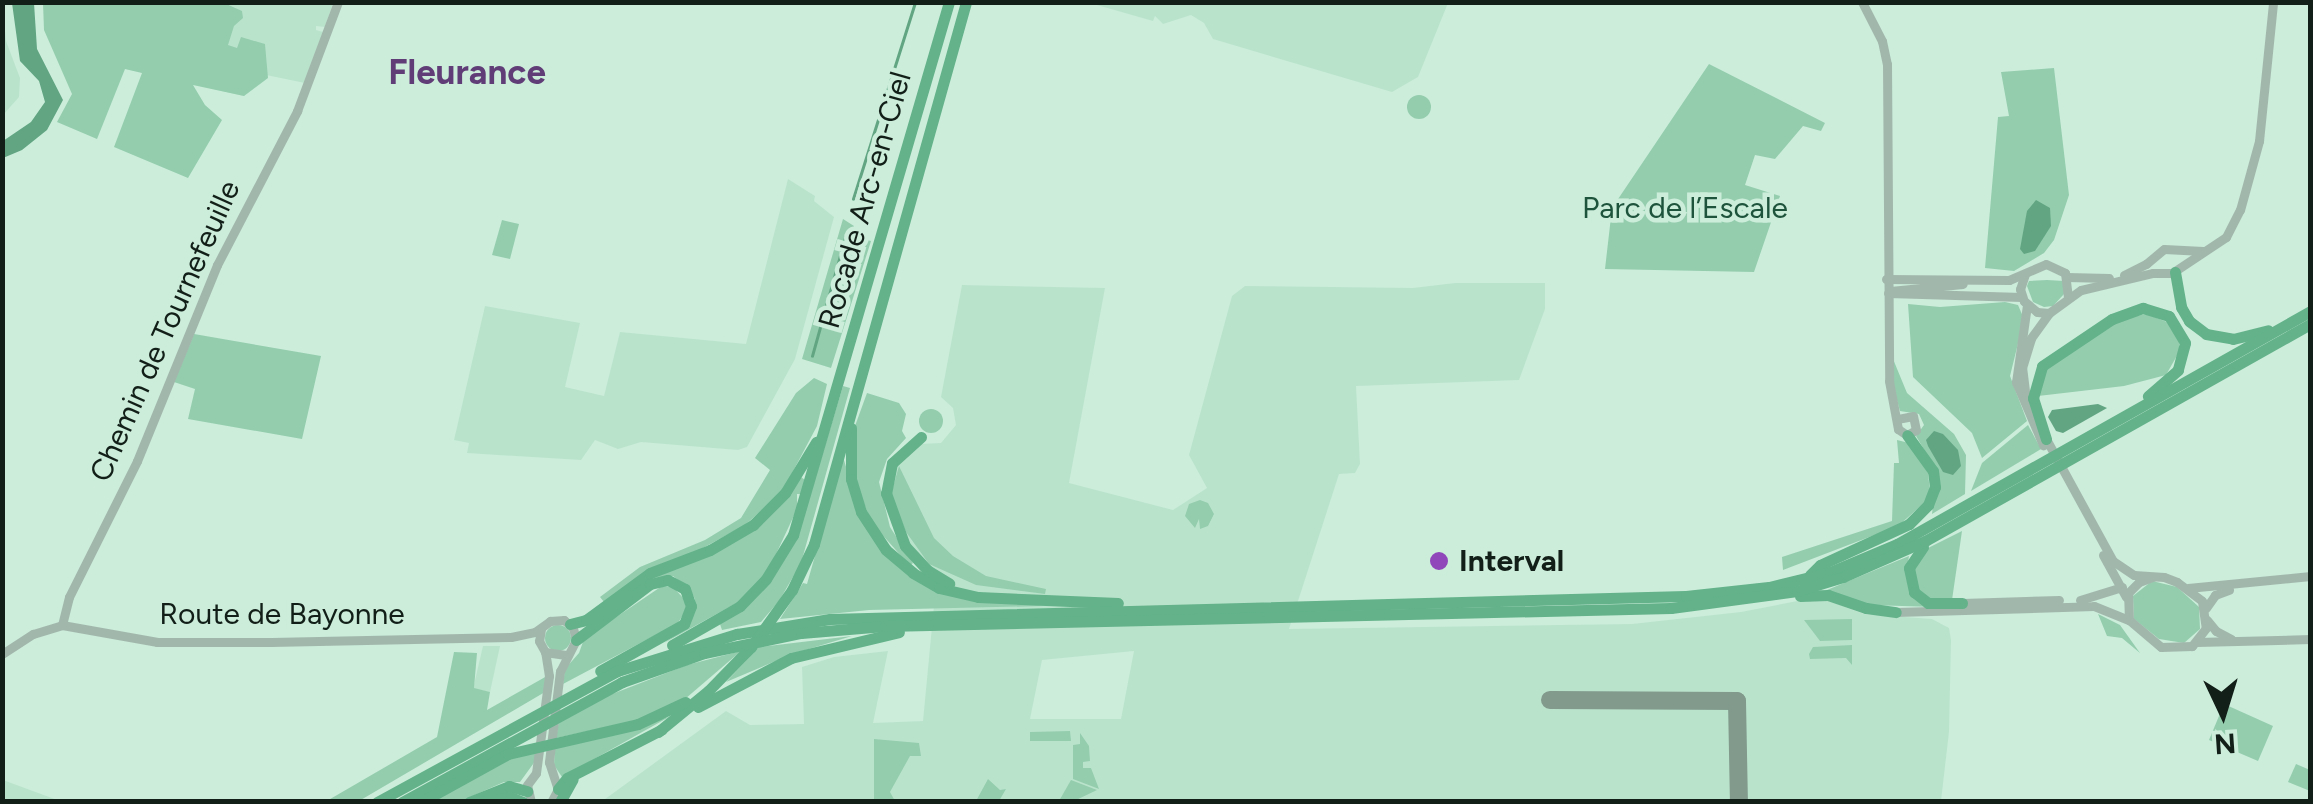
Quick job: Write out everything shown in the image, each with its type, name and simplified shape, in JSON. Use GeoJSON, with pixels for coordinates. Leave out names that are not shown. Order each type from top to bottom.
{"type":"FeatureCollection","features":[{"type":"Feature","properties":{"kind":"highway","name":"Rocade Arc-en-Ciel"},"geometry":{"type":"LineString","coordinates":[[829,411],[949,2]]}},
{"type":"Feature","properties":{"kind":"highway","name":"Rocade Arc-en-Ciel"},"geometry":{"type":"LineString","coordinates":[[856,390],[966,2]]}},
{"type":"Feature","properties":{"kind":"highway"},"geometry":{"type":"LineString","coordinates":[[2176,270],[2181,307],[2206,334],[2233,339],[2287,324]]}},
{"type":"Feature","properties":{"kind":"highway"},"geometry":{"type":"LineString","coordinates":[[2046,439],[2033,398],[2042,366],[2124,312],[2143,308],[2163,312],[2183,336],[2182,364],[2166,384],[2117,414],[2105,428]]}},
{"type":"Feature","properties":{"kind":"highway"},"geometry":{"type":"LineString","coordinates":[[1702,606],[1809,583],[1878,563],[2047,472],[2105,428],[2310,311]]}},
{"type":"Feature","properties":{"kind":"highway"},"geometry":{"type":"LineString","coordinates":[[614,672],[716,638],[798,622],[1156,607],[1686,596],[1809,583],[1896,544],[2310,324]]}},
{"type":"Feature","properties":{"kind":"highway"},"geometry":{"type":"LineString","coordinates":[[856,390],[849,443],[851,479],[861,512],[886,550],[912,573],[951,592],[1156,607]]}},
{"type":"Feature","properties":{"kind":"highway"},"geometry":{"type":"LineString","coordinates":[[658,732],[739,659],[780,608],[814,544],[856,390]]}},
{"type":"Feature","properties":{"kind":"highway"},"geometry":{"type":"LineString","coordinates":[[570,624],[586,620],[650,573],[726,542],[753,525],[794,482],[829,411]]}},
{"type":"Feature","properties":{"kind":"highway"},"geometry":{"type":"LineString","coordinates":[[519,720],[717,622],[766,579],[798,521],[829,411]]}},
{"type":"Feature","properties":{"kind":"highway"},"geometry":{"type":"LineString","coordinates":[[1809,583],[1820,565],[1909,524],[1928,506],[1935,488],[1934,471],[1907,435]]}},
{"type":"Feature","properties":{"kind":"highway"},"geometry":{"type":"LineString","coordinates":[[921,436],[896,456],[886,483],[906,546],[943,581],[1034,600]]}},
{"type":"Feature","properties":{"kind":"highway"},"geometry":{"type":"LineString","coordinates":[[1942,531],[1912,557],[1909,581],[1925,602],[1962,603]]}},
{"type":"Feature","properties":{"kind":"highway"},"geometry":{"type":"LineString","coordinates":[[376,802],[678,629],[690,614],[689,595],[675,582],[655,582],[576,640]]}},
{"type":"Feature","properties":{"kind":"highway"},"geometry":{"type":"LineString","coordinates":[[402,802],[568,707],[691,656],[753,641],[833,630],[1734,607],[1814,594],[1896,612]]}},
{"type":"Feature","properties":{"kind":"highway"},"geometry":{"type":"LineString","coordinates":[[554,799],[580,774],[754,674],[820,648],[872,636],[986,625]]}},
{"type":"Feature","properties":{"kind":"highway"},"geometry":{"type":"LineString","coordinates":[[420,802],[508,754],[662,715],[697,694],[739,659]]}},
{"type":"Feature","properties":{"kind":"highway"},"geometry":{"type":"LineString","coordinates":[[469,802],[509,786],[529,799]]}},
{"type":"Feature","properties":{"kind":"highway"},"geometry":{"type":"LineString","coordinates":[[482,802],[510,797],[529,799]]}},
{"type":"Feature","properties":{"kind":"main road","name":"Chemin de Tournefeuille"},"geometry":{"type":"LineString","coordinates":[[62,625],[69,597],[143,449],[217,265],[298,111],[338,2]]}},
{"type":"Feature","properties":{"kind":"main road"},"geometry":{"type":"LineString","coordinates":[[1862,2],[1882,41],[1886,64],[1888,381],[1898,429],[1907,435],[1916,430],[1918,421],[1910,414],[1898,419]]}},
{"type":"Feature","properties":{"kind":"main road"},"geometry":{"type":"LineString","coordinates":[[2129,620],[2126,598],[2026,399],[2022,368],[2030,338],[2049,313],[2081,290],[2176,270],[2226,237],[2237,219],[2259,141],[2274,2]]}},
{"type":"Feature","properties":{"kind":"main road"},"geometry":{"type":"LineString","coordinates":[[1888,292],[2009,280],[2046,264],[2067,278],[2081,281],[2118,276],[2153,260],[2160,250],[2208,250]]}},
{"type":"Feature","properties":{"kind":"main road"},"geometry":{"type":"LineString","coordinates":[[2172,250],[2179,260],[2176,270]]}},
{"type":"Feature","properties":{"kind":"main road"},"geometry":{"type":"LineString","coordinates":[[2153,260],[2159,273]]}},
{"type":"Feature","properties":{"kind":"main road"},"geometry":{"type":"LineString","coordinates":[[1886,274],[1974,281]]}},
{"type":"Feature","properties":{"kind":"main road"},"geometry":{"type":"LineString","coordinates":[[2025,274],[2016,372],[2018,391],[2102,549],[2127,572],[2188,588],[2310,578]]}},
{"type":"Feature","properties":{"kind":"main road"},"geometry":{"type":"LineString","coordinates":[[2067,278],[2068,299]]}},
{"type":"Feature","properties":{"kind":"main road"},"geometry":{"type":"LineString","coordinates":[[1888,292],[2024,301],[2049,313]]}},
{"type":"Feature","properties":{"kind":"main road"},"geometry":{"type":"LineString","coordinates":[[2097,597],[2110,579],[2109,566]]}},
{"type":"Feature","properties":{"kind":"main road"},"geometry":{"type":"LineString","coordinates":[[1962,603],[2097,597],[2154,577]]}},
{"type":"Feature","properties":{"kind":"main road"},"geometry":{"type":"LineString","coordinates":[[2196,642],[2211,598],[2225,591],[2310,578]]}},
{"type":"Feature","properties":{"kind":"main road"},"geometry":{"type":"LineString","coordinates":[[2126,598],[2134,585]]}},
{"type":"Feature","properties":{"kind":"main road"},"geometry":{"type":"LineString","coordinates":[[2188,588],[2216,632],[2233,641]]}},
{"type":"Feature","properties":{"kind":"main road"},"geometry":{"type":"LineString","coordinates":[[1896,612],[2094,606],[2129,620],[2143,636],[2168,649],[2186,648],[2196,642],[2309,639]]}},
{"type":"Feature","properties":{"kind":"main road"},"geometry":{"type":"LineString","coordinates":[[529,799],[544,757],[560,671],[576,640],[570,624],[554,620],[541,630],[549,676],[544,757],[554,799]]}},
{"type":"Feature","properties":{"kind":"main road","name":"Route de Bayonne"},"geometry":{"type":"LineString","coordinates":[[62,625],[181,642],[511,637],[541,630]]}},
{"type":"Feature","properties":{"kind":"main road"},"geometry":{"type":"LineString","coordinates":[[2,654],[33,634],[62,625]]}},
{"type":"Feature","properties":{"kind":"main road","name":"Route de Bayonne"},"geometry":{"type":"LineString","coordinates":[[511,637],[542,650]]}},
{"type":"Feature","properties":{"kind":"main road"},"geometry":{"type":"LineString","coordinates":[[542,650],[566,655]]}},
{"type":"Feature","properties":{"kind":"main road"},"geometry":{"type":"LineString","coordinates":[[536,773],[551,774]]}},
{"type":"Feature","properties":{"kind":"shaded area"},"geometry":{"type":"Polygon","coordinates":[[[12,3],[34,3],[37,49],[63,100],[47,130],[22,150],[3,158],[3,141],[31,122],[45,102],[39,81],[20,61],[12,3]]]}},
{"type":"Feature","properties":{"kind":"shaded area"},"geometry":{"type":"Polygon","coordinates":[[[179,3],[333,3],[325,27],[316,26],[316,30],[323,32],[305,83],[251,72],[244,96],[118,67],[179,3]]]}},
{"type":"Feature","properties":{"kind":"shaded area"},"geometry":{"type":"Polygon","coordinates":[[[1090,3],[1448,3],[1418,77],[1392,92],[1213,39],[1204,23],[1191,15],[1163,24],[1155,16],[1153,21],[1090,3]]]}},
{"type":"Feature","properties":{"kind":"shaded area"},"geometry":{"type":"Polygon","coordinates":[[[3,11],[6,41],[20,78],[19,97],[3,115],[3,11]]]}},
{"type":"Feature","properties":{"kind":"shaded area"},"geometry":{"type":"Polygon","coordinates":[[[788,179],[815,196],[814,201],[834,217],[795,359],[747,447],[738,450],[641,442],[618,449],[595,440],[581,460],[467,453],[469,443],[454,440],[485,306],[580,323],[565,387],[604,396],[620,332],[746,344],[788,179]]]}},
{"type":"Feature","properties":{"kind":"shaded area"},"geometry":{"type":"Polygon","coordinates":[[[2036,200],[2050,208],[2051,226],[2035,251],[2024,254],[2020,249],[2027,211],[2036,200]]]}},
{"type":"Feature","properties":{"kind":"shaded area"},"geometry":{"type":"Polygon","coordinates":[[[1455,283],[1545,283],[1545,309],[1519,380],[1356,386],[1360,464],[1355,473],[1339,474],[1289,629],[1632,624],[1741,612],[1818,597],[1864,614],[1932,619],[1949,628],[1951,640],[1949,732],[1941,801],[601,802],[726,711],[750,725],[804,724],[802,667],[834,657],[888,651],[873,723],[923,721],[937,574],[914,557],[887,474],[919,444],[941,443],[956,425],[953,408],[941,397],[962,285],[1105,288],[1069,483],[1173,510],[1207,488],[1189,455],[1232,296],[1245,286],[1413,288],[1455,283]],[[1134,651],[1042,660],[1030,719],[1121,719],[1134,651]]]}},
{"type":"Feature","properties":{"kind":"shaded area"},"geometry":{"type":"Polygon","coordinates":[[[2098,404],[2107,408],[2063,433],[2056,431],[2048,417],[2052,410],[2098,404]]]}},
{"type":"Feature","properties":{"kind":"shaded area"},"geometry":{"type":"Polygon","coordinates":[[[1934,431],[1943,434],[1958,450],[1961,466],[1953,475],[1943,472],[1928,446],[1926,440],[1934,431]]]}},
{"type":"Feature","properties":{"kind":"shaded area"},"geometry":{"type":"Polygon","coordinates":[[[483,646],[500,646],[490,692],[473,689],[483,646]]]}},
{"type":"Feature","properties":{"kind":"shaded area"},"geometry":{"type":"Polygon","coordinates":[[[3,780],[60,801],[3,801],[3,780]]]}},
{"type":"Feature","properties":{"kind":"green space"},"geometry":{"type":"Polygon","coordinates":[[[43,3],[224,3],[242,11],[243,18],[234,26],[228,45],[237,48],[241,37],[265,44],[268,78],[244,96],[193,85],[205,105],[222,120],[188,178],[114,147],[142,73],[125,69],[97,139],[57,122],[72,94],[44,30],[43,3]]]}},
{"type":"Feature","properties":{"kind":"green space","name":"Parc de l’Escale"},"geometry":{"type":"Polygon","coordinates":[[[1709,64],[1825,123],[1821,131],[1803,126],[1775,159],[1755,155],[1745,185],[1780,196],[1754,272],[1605,269],[1612,208],[1709,64]]]}},
{"type":"Feature","properties":{"kind":"green space"},"geometry":{"type":"Polygon","coordinates":[[[2054,68],[2069,195],[2054,240],[2044,253],[2014,271],[1985,268],[1998,117],[2009,116],[2001,72],[2054,68]]]}},
{"type":"Feature","properties":{"kind":"green space"},"geometry":{"type":"Polygon","coordinates":[[[1419,95],[1431,107],[1419,119],[1407,107],[1419,95]]]}},
{"type":"Feature","properties":{"kind":"green space"},"geometry":{"type":"Polygon","coordinates":[[[843,219],[854,226],[854,237],[871,241],[831,368],[802,359],[843,219]]]}},
{"type":"Feature","properties":{"kind":"green space"},"geometry":{"type":"Polygon","coordinates":[[[502,220],[519,224],[510,259],[492,255],[502,220]]]}},
{"type":"Feature","properties":{"kind":"green space"},"geometry":{"type":"Polygon","coordinates":[[[2029,281],[2064,281],[2064,294],[2053,306],[2044,307],[2033,302],[2027,286],[2029,281]]]}},
{"type":"Feature","properties":{"kind":"green space"},"geometry":{"type":"Polygon","coordinates":[[[2005,302],[2018,305],[2024,319],[2010,376],[2027,421],[1982,458],[1972,433],[1913,377],[1908,304],[1940,307],[2005,302]]]}},
{"type":"Feature","properties":{"kind":"green space"},"geometry":{"type":"Polygon","coordinates":[[[2146,314],[2167,322],[2179,339],[2179,352],[2166,375],[2124,386],[2038,396],[2047,369],[2055,361],[2122,319],[2146,314]]]}},
{"type":"Feature","properties":{"kind":"green space"},"geometry":{"type":"Polygon","coordinates":[[[194,334],[321,356],[302,439],[188,419],[195,389],[174,382],[194,334]]]}},
{"type":"Feature","properties":{"kind":"green space"},"geometry":{"type":"Polygon","coordinates":[[[1893,359],[1907,393],[1954,434],[1966,455],[1965,494],[1932,514],[1937,471],[1916,436],[1924,425],[1919,414],[1900,411],[1893,386],[1893,359]]]}},
{"type":"Feature","properties":{"kind":"green space"},"geometry":{"type":"Polygon","coordinates":[[[814,378],[827,384],[817,426],[782,492],[745,525],[604,602],[600,597],[640,567],[705,540],[741,518],[770,470],[755,458],[796,393],[814,378]]]}},
{"type":"Feature","properties":{"kind":"green space"},"geometry":{"type":"Polygon","coordinates":[[[843,386],[850,388],[801,563],[779,601],[761,622],[722,630],[720,624],[799,532],[843,386]]]}},
{"type":"Feature","properties":{"kind":"green space"},"geometry":{"type":"Polygon","coordinates":[[[867,393],[899,403],[906,414],[902,431],[906,438],[887,459],[879,482],[890,527],[913,563],[910,566],[871,522],[856,482],[855,426],[867,393]]]}},
{"type":"Feature","properties":{"kind":"green space"},"geometry":{"type":"Polygon","coordinates":[[[931,409],[943,421],[931,433],[919,421],[931,409]]]}},
{"type":"Feature","properties":{"kind":"green space"},"geometry":{"type":"Polygon","coordinates":[[[2028,425],[2041,449],[1971,491],[1982,463],[2028,425]]]}},
{"type":"Feature","properties":{"kind":"green space"},"geometry":{"type":"Polygon","coordinates":[[[1897,440],[1909,443],[1928,473],[1930,492],[1923,504],[1898,526],[1783,570],[1782,557],[1892,521],[1894,463],[1899,463],[1897,440]]]}},
{"type":"Feature","properties":{"kind":"green space"},"geometry":{"type":"Polygon","coordinates":[[[843,457],[863,522],[926,585],[1044,606],[869,610],[780,619],[803,583],[807,584],[843,457]]]}},
{"type":"Feature","properties":{"kind":"green space"},"geometry":{"type":"Polygon","coordinates":[[[899,466],[934,538],[953,556],[986,576],[1046,589],[1045,594],[976,585],[929,564],[906,532],[891,494],[899,466]]]}},
{"type":"Feature","properties":{"kind":"green space"},"geometry":{"type":"Polygon","coordinates":[[[801,477],[805,480],[802,494],[797,494],[797,509],[770,567],[740,601],[664,643],[689,626],[695,599],[690,589],[673,576],[651,579],[720,550],[801,477]]]}},
{"type":"Feature","properties":{"kind":"green space"},"geometry":{"type":"Polygon","coordinates":[[[1200,500],[1208,503],[1214,514],[1208,526],[1200,529],[1199,519],[1195,528],[1185,516],[1189,504],[1200,500]]]}},
{"type":"Feature","properties":{"kind":"green space"},"geometry":{"type":"Polygon","coordinates":[[[1962,531],[1952,600],[1932,600],[1919,592],[1913,566],[1928,548],[1962,531]]]}},
{"type":"Feature","properties":{"kind":"green space"},"geometry":{"type":"Polygon","coordinates":[[[1909,556],[1906,574],[1935,607],[1870,605],[1827,590],[1909,556]]]}},
{"type":"Feature","properties":{"kind":"green space"},"geometry":{"type":"Polygon","coordinates":[[[2152,581],[2177,587],[2199,607],[2200,629],[2184,643],[2159,639],[2134,619],[2133,596],[2152,581]]]}},
{"type":"Feature","properties":{"kind":"green space"},"geometry":{"type":"Polygon","coordinates":[[[662,586],[673,587],[685,600],[686,610],[678,623],[563,684],[565,669],[579,653],[584,639],[662,586]]]}},
{"type":"Feature","properties":{"kind":"green space"},"geometry":{"type":"Polygon","coordinates":[[[2098,614],[2120,625],[2140,653],[2122,638],[2107,636],[2098,614]]]}},
{"type":"Feature","properties":{"kind":"green space"},"geometry":{"type":"Polygon","coordinates":[[[1852,619],[1852,640],[1820,641],[1804,620],[1852,619]]]}},
{"type":"Feature","properties":{"kind":"green space"},"geometry":{"type":"Polygon","coordinates":[[[558,625],[567,629],[571,638],[567,647],[558,651],[549,647],[545,638],[549,629],[558,625]]]}},
{"type":"Feature","properties":{"kind":"green space"},"geometry":{"type":"Polygon","coordinates":[[[852,636],[792,654],[726,682],[759,647],[852,636]]]}},
{"type":"Feature","properties":{"kind":"green space"},"geometry":{"type":"Polygon","coordinates":[[[1852,645],[1852,665],[1846,658],[1810,659],[1813,647],[1852,645]]]}},
{"type":"Feature","properties":{"kind":"green space"},"geometry":{"type":"Polygon","coordinates":[[[741,651],[685,699],[644,719],[556,738],[559,720],[602,698],[687,665],[741,651]]]}},
{"type":"Feature","properties":{"kind":"green space"},"geometry":{"type":"Polygon","coordinates":[[[454,652],[477,653],[474,688],[490,692],[487,710],[547,676],[545,692],[359,801],[325,802],[437,737],[454,652]]]}},
{"type":"Feature","properties":{"kind":"green space"},"geometry":{"type":"Polygon","coordinates":[[[2224,704],[2273,726],[2258,761],[2209,740],[2224,704]]]}},
{"type":"Feature","properties":{"kind":"green space"},"geometry":{"type":"Polygon","coordinates":[[[669,717],[562,777],[554,765],[555,746],[669,717]]]}},
{"type":"Feature","properties":{"kind":"green space"},"geometry":{"type":"Polygon","coordinates":[[[1070,731],[1071,741],[1030,741],[1030,732],[1070,731]]]}},
{"type":"Feature","properties":{"kind":"green space"},"geometry":{"type":"Polygon","coordinates":[[[1080,733],[1089,746],[1090,761],[1083,762],[1083,768],[1091,768],[1099,789],[1073,779],[1073,745],[1080,744],[1080,733]]]}},
{"type":"Feature","properties":{"kind":"green space"},"geometry":{"type":"Polygon","coordinates":[[[874,739],[919,743],[921,756],[910,756],[890,792],[895,801],[874,801],[874,739]]]}},
{"type":"Feature","properties":{"kind":"green space"},"geometry":{"type":"Polygon","coordinates":[[[537,750],[536,760],[520,782],[504,782],[461,801],[428,802],[508,759],[537,750]]]}},
{"type":"Feature","properties":{"kind":"green space"},"geometry":{"type":"Polygon","coordinates":[[[2296,764],[2310,770],[2310,791],[2288,782],[2296,764]]]}},
{"type":"Feature","properties":{"kind":"green space"},"geometry":{"type":"Polygon","coordinates":[[[988,779],[1000,790],[1006,789],[999,801],[976,801],[988,779]]]}},
{"type":"Feature","properties":{"kind":"green space"},"geometry":{"type":"Polygon","coordinates":[[[1071,780],[1097,790],[1074,801],[1059,801],[1071,780]]]}},
{"type":"Feature","properties":{"kind":"waterway"},"geometry":{"type":"LineString","coordinates":[[853,199],[915,2]]}},
{"type":"Feature","properties":{"kind":"waterway"},"geometry":{"type":"LineString","coordinates":[[812,356],[845,238]]}},
{"type":"Feature","properties":{"kind":"taxiway"},"geometry":{"type":"LineString","coordinates":[[1550,700],[1737,701],[1739,802]]}},
{"type":"Feature","properties":{"kind":"place","name":"Interval"},"geometry":{"type":"Point","coordinates":[1439,561]}},
{"type":"Feature","properties":{"kind":"district","name":"Fleurance"},"geometry":{"type":"Point","coordinates":[467,72]}}]}
